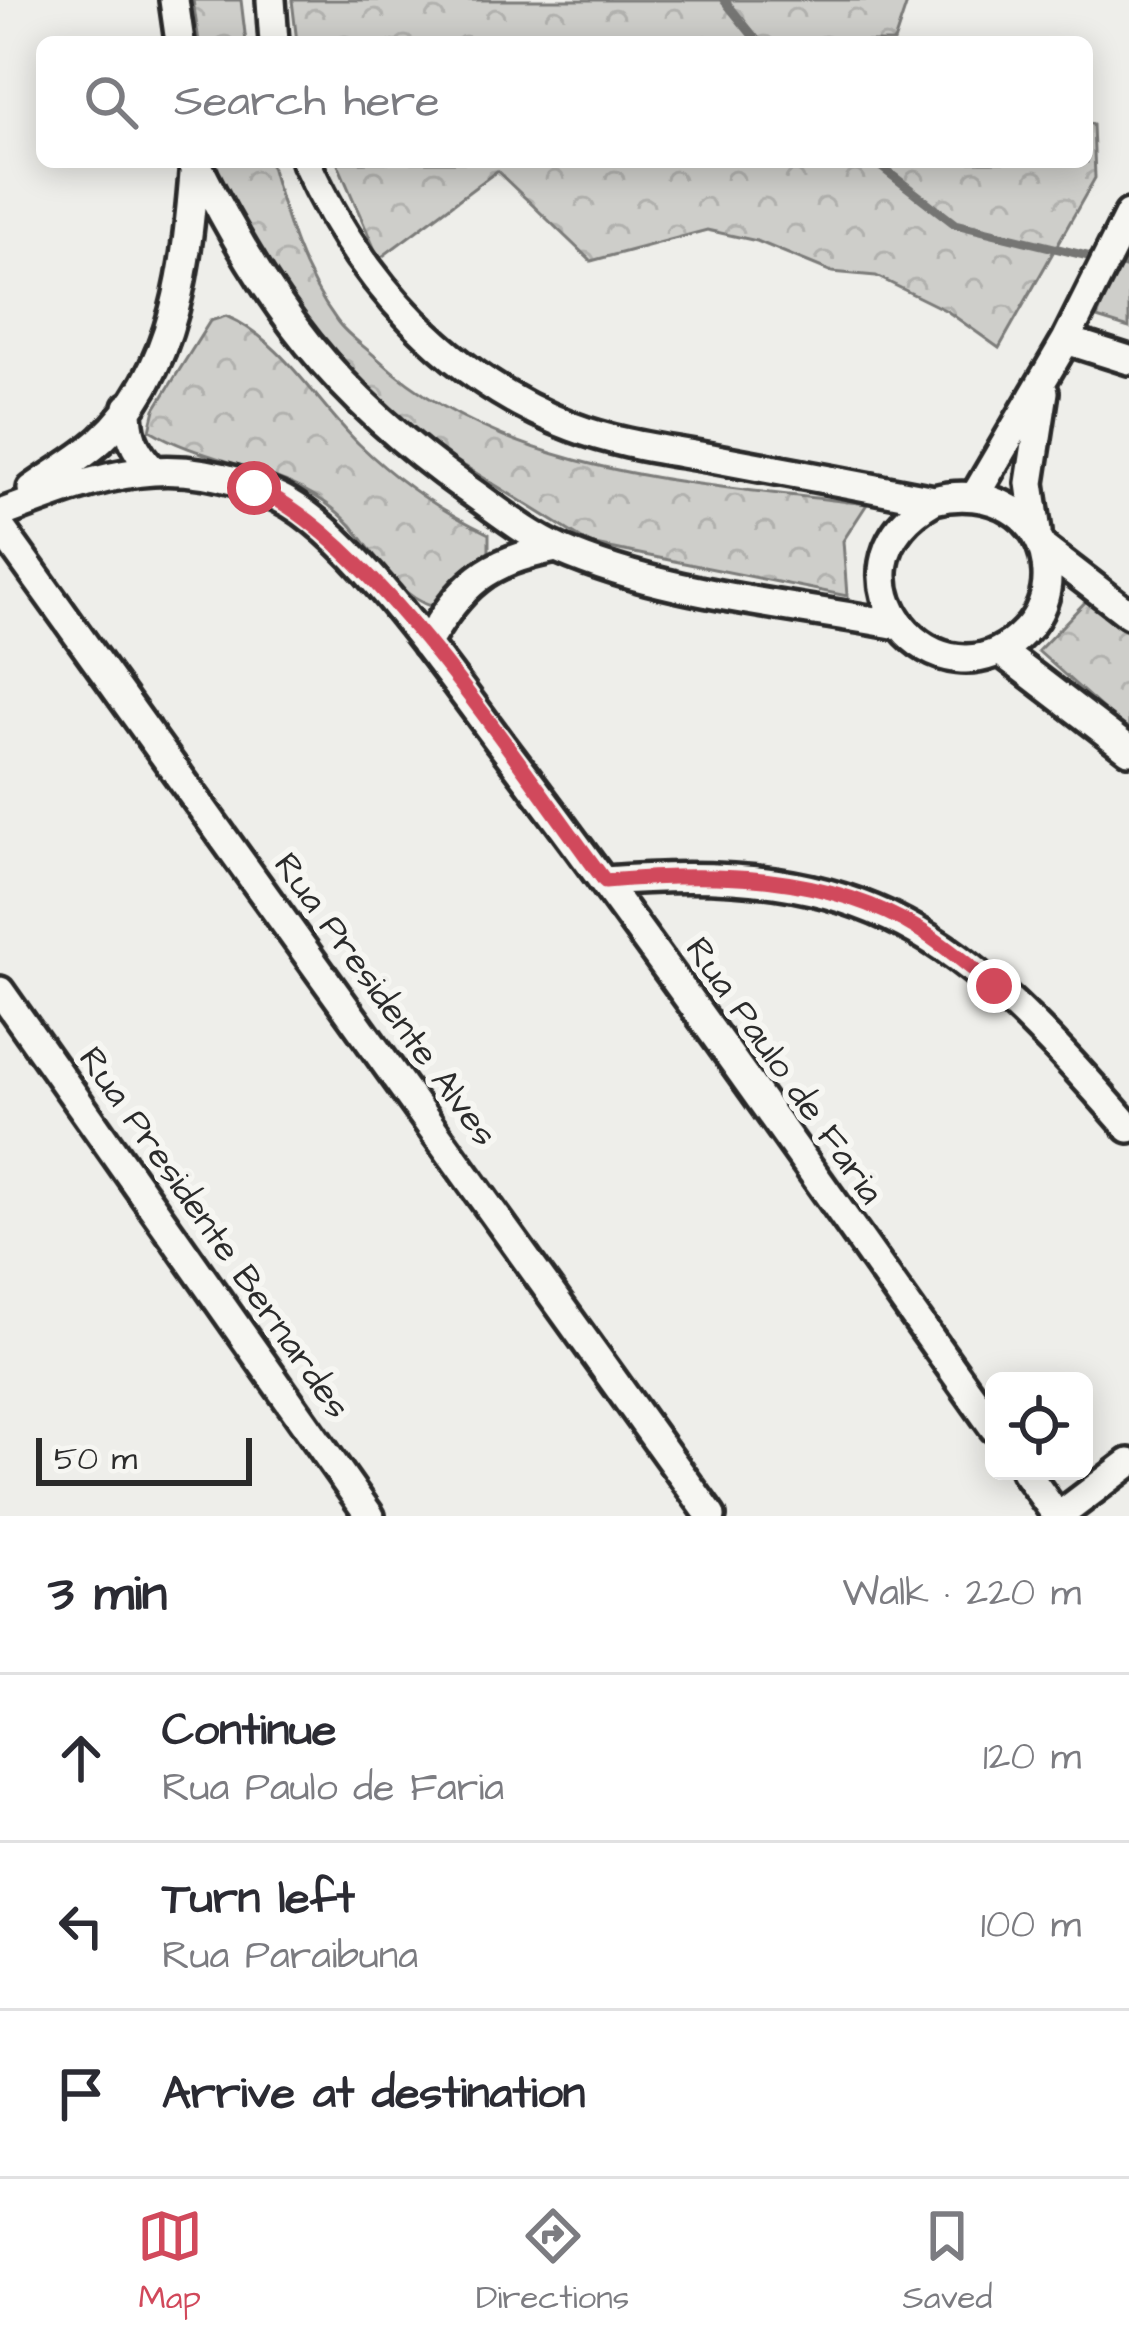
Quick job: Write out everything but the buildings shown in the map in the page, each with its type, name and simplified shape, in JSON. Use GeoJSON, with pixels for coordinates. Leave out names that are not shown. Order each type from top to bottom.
{"type":"FeatureCollection","features":[{"type":"Feature","properties":{"kind":"street"},"geometry":{"type":"LineString","coordinates":[[174,0],[179,36]]}},
{"type":"Feature","properties":{"kind":"street"},"geometry":{"type":"LineString","coordinates":[[271,0],[274,36]]}},
{"type":"Feature","properties":{"kind":"street"},"geometry":{"type":"LineString","coordinates":[[0,513],[101,440],[128,407],[167,337],[186,267],[194,168]]}},
{"type":"Feature","properties":{"kind":"street"},"geometry":{"type":"LineString","coordinates":[[198,168],[237,243],[308,349],[394,437],[556,548],[627,573],[898,625],[934,653],[979,658],[1000,651],[1032,625],[1042,607],[1047,588],[1030,483],[1048,370]]}},
{"type":"Feature","properties":{"kind":"street"},"geometry":{"type":"LineString","coordinates":[[309,168],[328,211],[393,303],[438,347],[515,398],[571,427],[630,445],[934,500],[976,494],[1022,516],[1040,542],[1129,614]]}},
{"type":"Feature","properties":{"kind":"street"},"geometry":{"type":"LineString","coordinates":[[976,494],[1066,340],[1128,216]]}},
{"type":"Feature","properties":{"kind":"street"},"geometry":{"type":"LineString","coordinates":[[1066,340],[1129,360]]}},
{"type":"Feature","properties":{"kind":"street"},"geometry":{"type":"LineString","coordinates":[[128,407],[128,431],[136,452],[152,468]]}},
{"type":"Feature","properties":{"kind":"street","name":"Rua Paulo de Faria"},"geometry":{"type":"LineString","coordinates":[[0,513],[63,488],[152,468],[232,478],[300,509],[426,644],[605,881],[985,1415]]}},
{"type":"Feature","properties":{"kind":"street"},"geometry":{"type":"LineString","coordinates":[[898,625],[882,579],[885,554],[912,512],[934,500]]}},
{"type":"Feature","properties":{"kind":"street","name":"Rua Presidente Alves"},"geometry":{"type":"LineString","coordinates":[[0,527],[711,1516]]}},
{"type":"Feature","properties":{"kind":"street"},"geometry":{"type":"LineString","coordinates":[[426,644],[466,585],[508,557],[556,548]]}},
{"type":"Feature","properties":{"kind":"street"},"geometry":{"type":"LineString","coordinates":[[1000,651],[1129,750]]}},
{"type":"Feature","properties":{"kind":"street"},"geometry":{"type":"LineString","coordinates":[[605,881],[687,874],[774,880],[868,904],[921,930],[994,986],[1056,1044],[1129,1128]]}},
{"type":"Feature","properties":{"kind":"street","name":"Rua Presidente Bernardes"},"geometry":{"type":"LineString","coordinates":[[0,991],[370,1516]]}},
{"type":"Feature","properties":{"kind":"street"},"geometry":{"type":"LineString","coordinates":[[1032,1480],[1058,1516],[1129,1463]]}},
{"type":"Feature","properties":{"kind":"green space"},"geometry":{"type":"Polygon","coordinates":[[[193,0],[241,0],[245,36],[198,36],[193,0]]]}},
{"type":"Feature","properties":{"kind":"green space"},"geometry":{"type":"Polygon","coordinates":[[[292,0],[908,0],[896,36],[296,36],[292,0]]]}},
{"type":"Feature","properties":{"kind":"green space"},"geometry":{"type":"Polygon","coordinates":[[[1093,125],[1095,178],[999,348],[947,311],[876,276],[832,272],[757,241],[707,230],[591,261],[497,171],[379,259],[340,168],[1093,168],[1093,125]]]}},
{"type":"Feature","properties":{"kind":"green space"},"geometry":{"type":"Polygon","coordinates":[[[218,168],[272,168],[304,264],[341,326],[429,398],[486,428],[608,468],[867,504],[843,541],[847,596],[590,544],[384,416],[226,216],[218,168]]]}},
{"type":"Feature","properties":{"kind":"green space"},"geometry":{"type":"Polygon","coordinates":[[[1129,237],[1129,328],[1097,318],[1129,237]]]}},
{"type":"Feature","properties":{"kind":"green space"},"geometry":{"type":"Polygon","coordinates":[[[226,316],[246,326],[281,356],[343,428],[389,470],[437,505],[489,534],[489,553],[433,607],[404,590],[349,523],[315,496],[150,430],[155,409],[210,321],[226,316]]]}},
{"type":"Feature","properties":{"kind":"green space"},"geometry":{"type":"Polygon","coordinates":[[[1092,595],[1129,631],[1129,732],[1038,651],[1092,595]]]}},
{"type":"Feature","properties":{"kind":"waterway"},"geometry":{"type":"LineString","coordinates":[[724,0],[753,36]]}},
{"type":"Feature","properties":{"kind":"waterway"},"geometry":{"type":"LineString","coordinates":[[883,168],[955,224],[1129,266]]}},
{"type":"Feature","properties":{"kind":"route"},"geometry":{"type":"LineString","coordinates":[[254,488],[300,509],[321,526],[404,616],[605,881],[687,874],[774,880],[868,904],[921,930],[994,986]]}}]}
